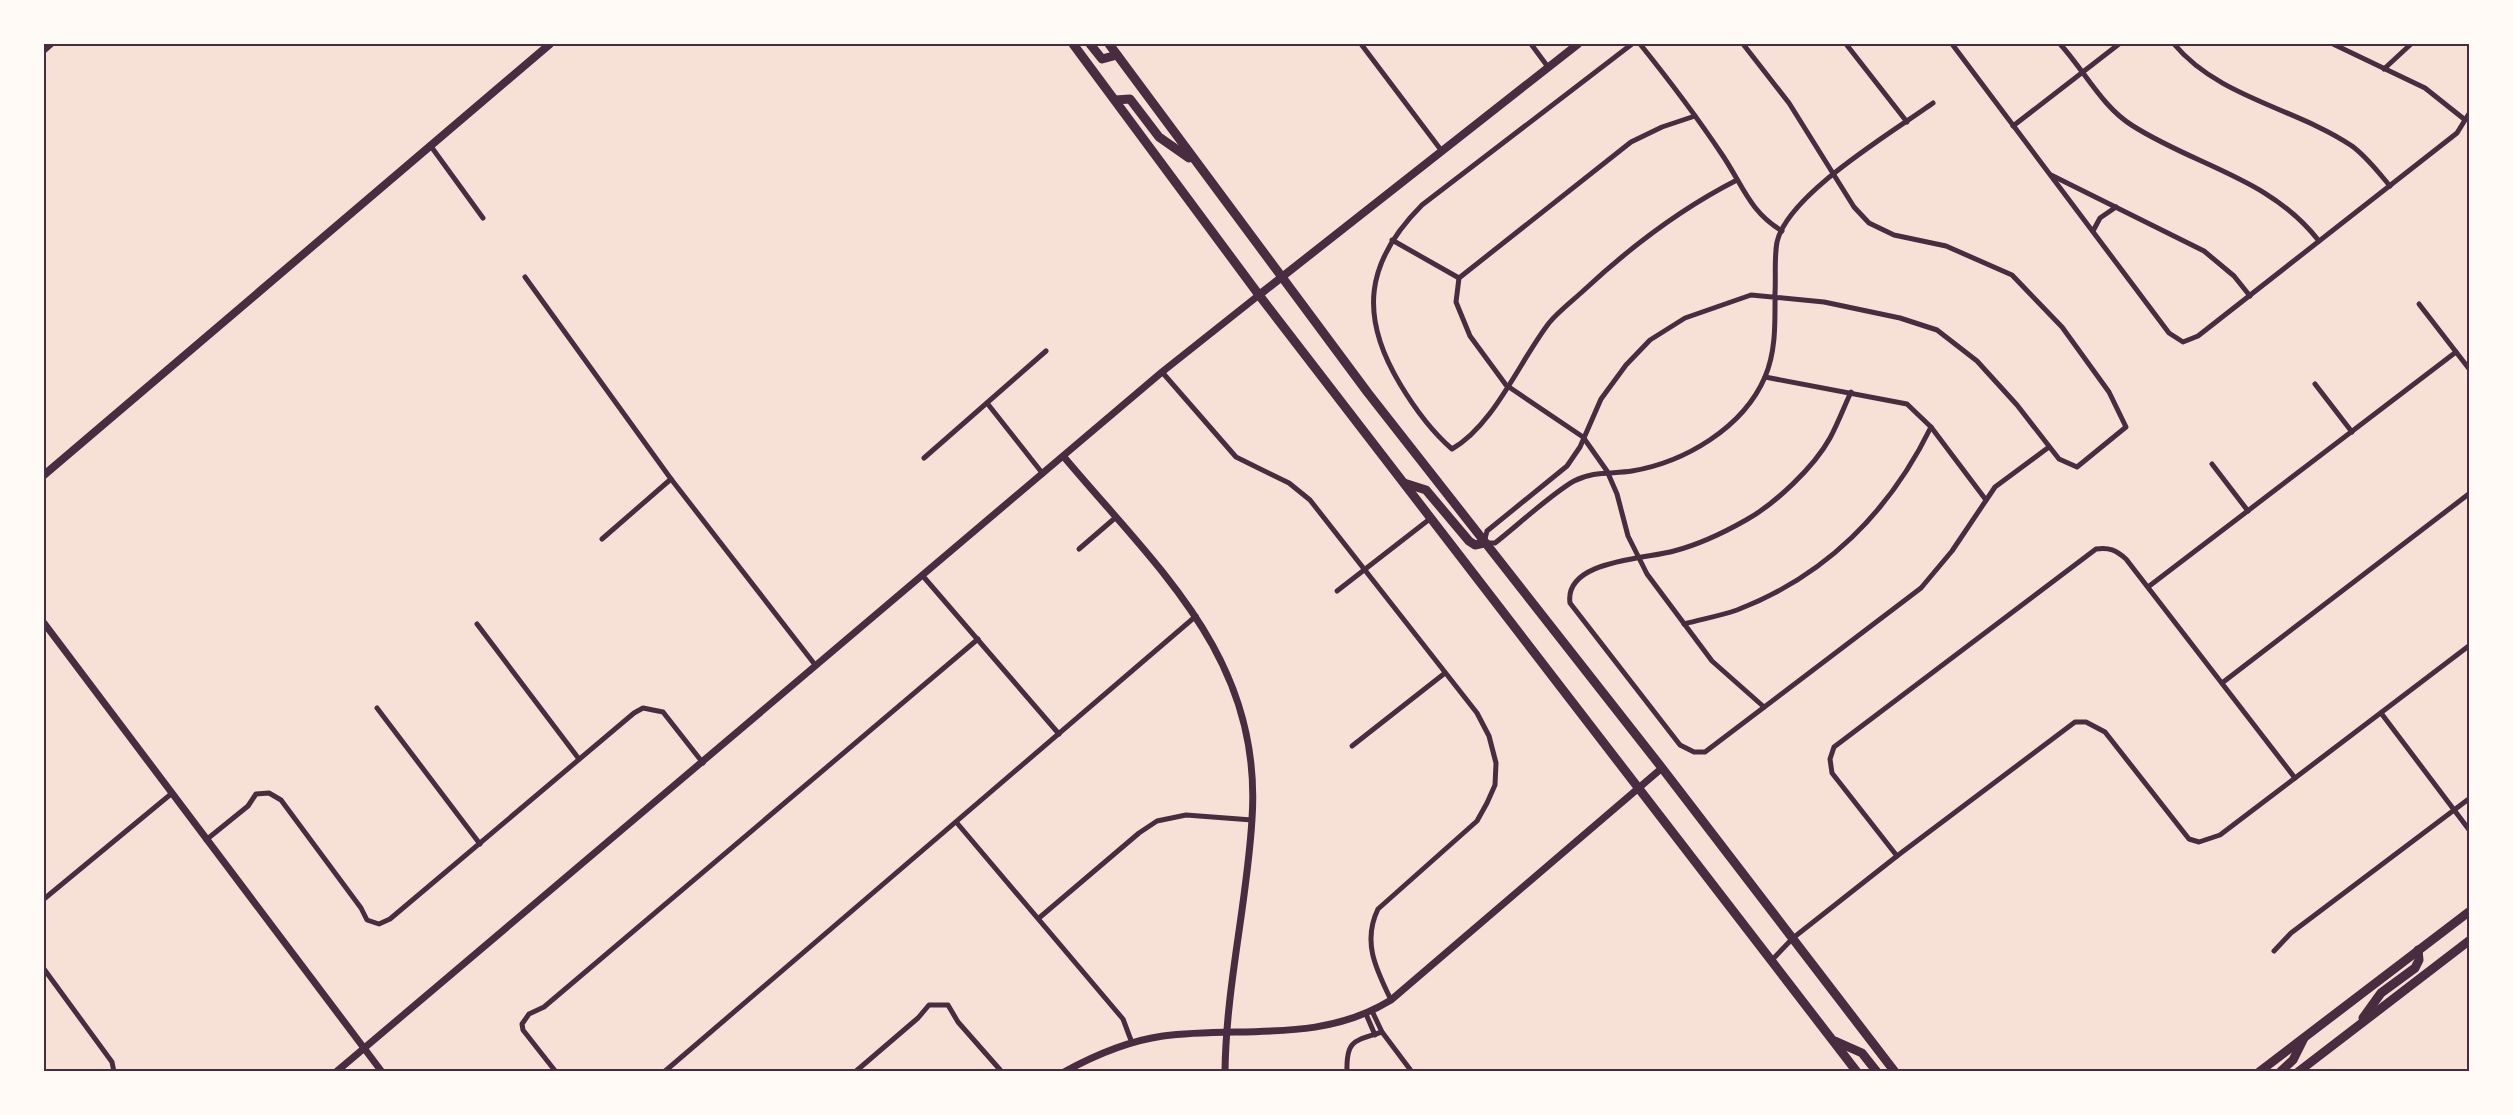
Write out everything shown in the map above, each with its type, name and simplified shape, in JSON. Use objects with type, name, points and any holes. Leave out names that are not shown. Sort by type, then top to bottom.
[{"type":"main road","points":[[44,475],[550,44]]},
{"type":"main road","points":[[1073,44],[1259,295],[1857,1071]]},
{"type":"main road","points":[[1090,44],[1102,59],[1117,55]]},
{"type":"main road","points":[[1108,44],[1281,278],[1484,543],[1662,768],[1895,1071]]},
{"type":"main road","points":[[1259,295],[1578,44]]},
{"type":"main road","points":[[1115,100],[1130,99],[1159,137],[1196,163]]},
{"type":"main road","points":[[1404,483],[1426,490],[1468,541],[1474,544],[1484,543]]},
{"type":"main road","points":[[2259,1071],[2469,911]]},
{"type":"main road","points":[[2298,1071],[2469,940]]},
{"type":"main road","points":[[2356,1027],[2381,993],[2418,964],[2418,950]]},
{"type":"main road","points":[[2280,1071],[2294,1060],[2305,1036]]},
{"type":"main road","points":[[1833,1040],[1862,1053],[1877,1071]]},
{"type":"street","points":[[44,51],[52,44]]},
{"type":"street","points":[[1361,44],[1442,150]]},
{"type":"street","points":[[1531,44],[1548,67]]},
{"type":"street","points":[[1632,44],[1422,205],[1392,240],[1377,276],[1373,314],[1376,336],[1383,357],[1430,430],[1452,449],[1468,440],[1484,422],[1506,385],[1550,322],[1638,242],[1692,205],[1737,180]]},
{"type":"street","points":[[1641,44],[1695,116],[1764,221],[1782,231]]},
{"type":"street","points":[[1743,44],[1789,104],[1832,176],[1854,207],[1869,223],[1894,235],[1946,246],[2012,276],[2062,327],[2109,392],[2126,427],[2077,467],[2059,459],[2017,405],[1977,361],[1937,330],[1900,318],[1824,302],[1775,296],[1751,295],[1685,318],[1650,340],[1626,365],[1601,399],[1580,447],[1567,466],[1487,531],[1484,543],[1495,543],[1574,481],[1606,471],[1632,471],[1680,456],[1717,436],[1746,404],[1765,377],[1775,337],[1775,296],[1777,242],[1792,213],[1832,176],[1933,103]]},
{"type":"street","points":[[1846,44],[1907,122]]},
{"type":"street","points":[[1952,44],[2178,341],[2191,341],[2390,186],[2457,133],[2469,112]]},
{"type":"street","points":[[2060,44],[2121,117],[2148,134],[2275,197],[2298,215],[2319,241]]},
{"type":"street","points":[[2013,126],[2120,44]]},
{"type":"street","points":[[2174,44],[2196,66],[2212,77],[2352,146],[2373,165],[2390,186]]},
{"type":"street","points":[[2333,44],[2425,88],[2464,119]]},
{"type":"street","points":[[2384,69],[2411,44]]},
{"type":"street","points":[[1695,116],[1662,127],[1631,142],[1459,278],[1456,302],[1470,336],[1506,385],[1582,438],[1606,471],[1617,494],[1628,536],[1647,574],[1712,661],[1764,707]]},
{"type":"street","points":[[430,145],[483,218]]},
{"type":"street","points":[[2050,174],[2204,251],[2234,276],[2250,296]]},
{"type":"street","points":[[2093,231],[2100,218],[2116,207]]},
{"type":"street","points":[[1392,240],[1459,278]]},
{"type":"street","points":[[525,277],[671,479],[816,666]]},
{"type":"street","points":[[336,1071],[703,763],[1162,372],[1259,295]]},
{"type":"street","points":[[2419,304],[2469,370]]},
{"type":"street","points":[[924,458],[1046,351]]},
{"type":"street","points":[[2148,587],[2456,352]]},
{"type":"street","points":[[1162,372],[1236,457],[1289,483],[1310,500],[1477,713],[1489,736],[1496,763],[1495,784],[1477,821],[1378,909],[1376,914],[1369,943],[1375,967],[1391,1000]]},
{"type":"street","points":[[1765,377],[1907,404],[1931,427],[1986,500]]},
{"type":"street","points":[[2316,384],[2352,432]]},
{"type":"street","points":[[1851,392],[1829,439],[1795,483],[1747,520],[1675,551],[1614,562],[1592,571],[1574,584],[1569,592],[1570,603],[1680,745],[1694,752],[1705,752],[1921,588],[1952,551],[1995,487],[2049,447]]},
{"type":"street","points":[[987,403],[1043,474]]},
{"type":"street","points":[[1684,624],[1736,610],[1773,593],[1812,570],[1852,540],[1881,509],[1916,457],[1931,427]]},
{"type":"street","points":[[1064,457],[1196,616],[1218,651],[1242,711],[1251,748],[1252,820],[1225,1033],[1225,1071]]},
{"type":"street","points":[[2212,464],[2248,511]]},
{"type":"street","points":[[602,539],[671,479]]},
{"type":"street","points":[[2222,683],[2469,493]]},
{"type":"street","points":[[1079,549],[1115,518]]},
{"type":"street","points":[[1337,591],[1431,518]]},
{"type":"street","points":[[1898,856],[1832,773],[1830,759],[1834,747],[2077,561],[2096,549],[2107,548],[2117,551],[2126,559],[2295,778]]},
{"type":"street","points":[[922,575],[1059,734]]},
{"type":"street","points":[[664,1071],[957,823],[1196,616]]},
{"type":"street","points":[[44,623],[382,1071]]},
{"type":"street","points":[[477,624],[579,759]]},
{"type":"street","points":[[556,1071],[526,1036],[522,1024],[529,1014],[544,1007],[978,639]]},
{"type":"street","points":[[1772,960],[1793,938],[2076,722],[2086,722],[2105,732],[2189,839],[2199,842],[2220,835],[2469,645]]},
{"type":"street","points":[[1352,746],[1445,673]]},
{"type":"street","points":[[377,708],[480,844]]},
{"type":"street","points":[[206,840],[248,806],[256,794],[269,793],[281,800],[361,908],[367,920],[379,924],[390,919],[634,713],[643,708],[653,708],[670,718],[703,763]]},
{"type":"street","points":[[2381,713],[2469,831]]},
{"type":"street","points":[[1064,1071],[1101,1052],[1162,1036],[1318,1027],[1349,1021],[1369,1012],[1391,1000],[1662,768]]},
{"type":"street","points":[[44,899],[171,794]]},
{"type":"street","points":[[2274,951],[2291,933],[2469,798]]},
{"type":"street","points":[[1039,918],[1138,833],[1158,821],[1186,815],[1252,820]]},
{"type":"street","points":[[957,823],[1123,1019],[1132,1043]]},
{"type":"street","points":[[44,969],[112,1062],[114,1071]]},
{"type":"street","points":[[44,982],[50,977]]},
{"type":"street","points":[[855,1071],[918,1018],[929,1005],[941,1003],[952,1009],[958,1022],[1002,1071]]},
{"type":"street","points":[[1369,1012],[1412,1071]]},
{"type":"street","points":[[1369,1012],[1375,1035]]},
{"type":"street","points":[[1347,1071],[1348,1049],[1351,1044],[1382,1032]]}]
